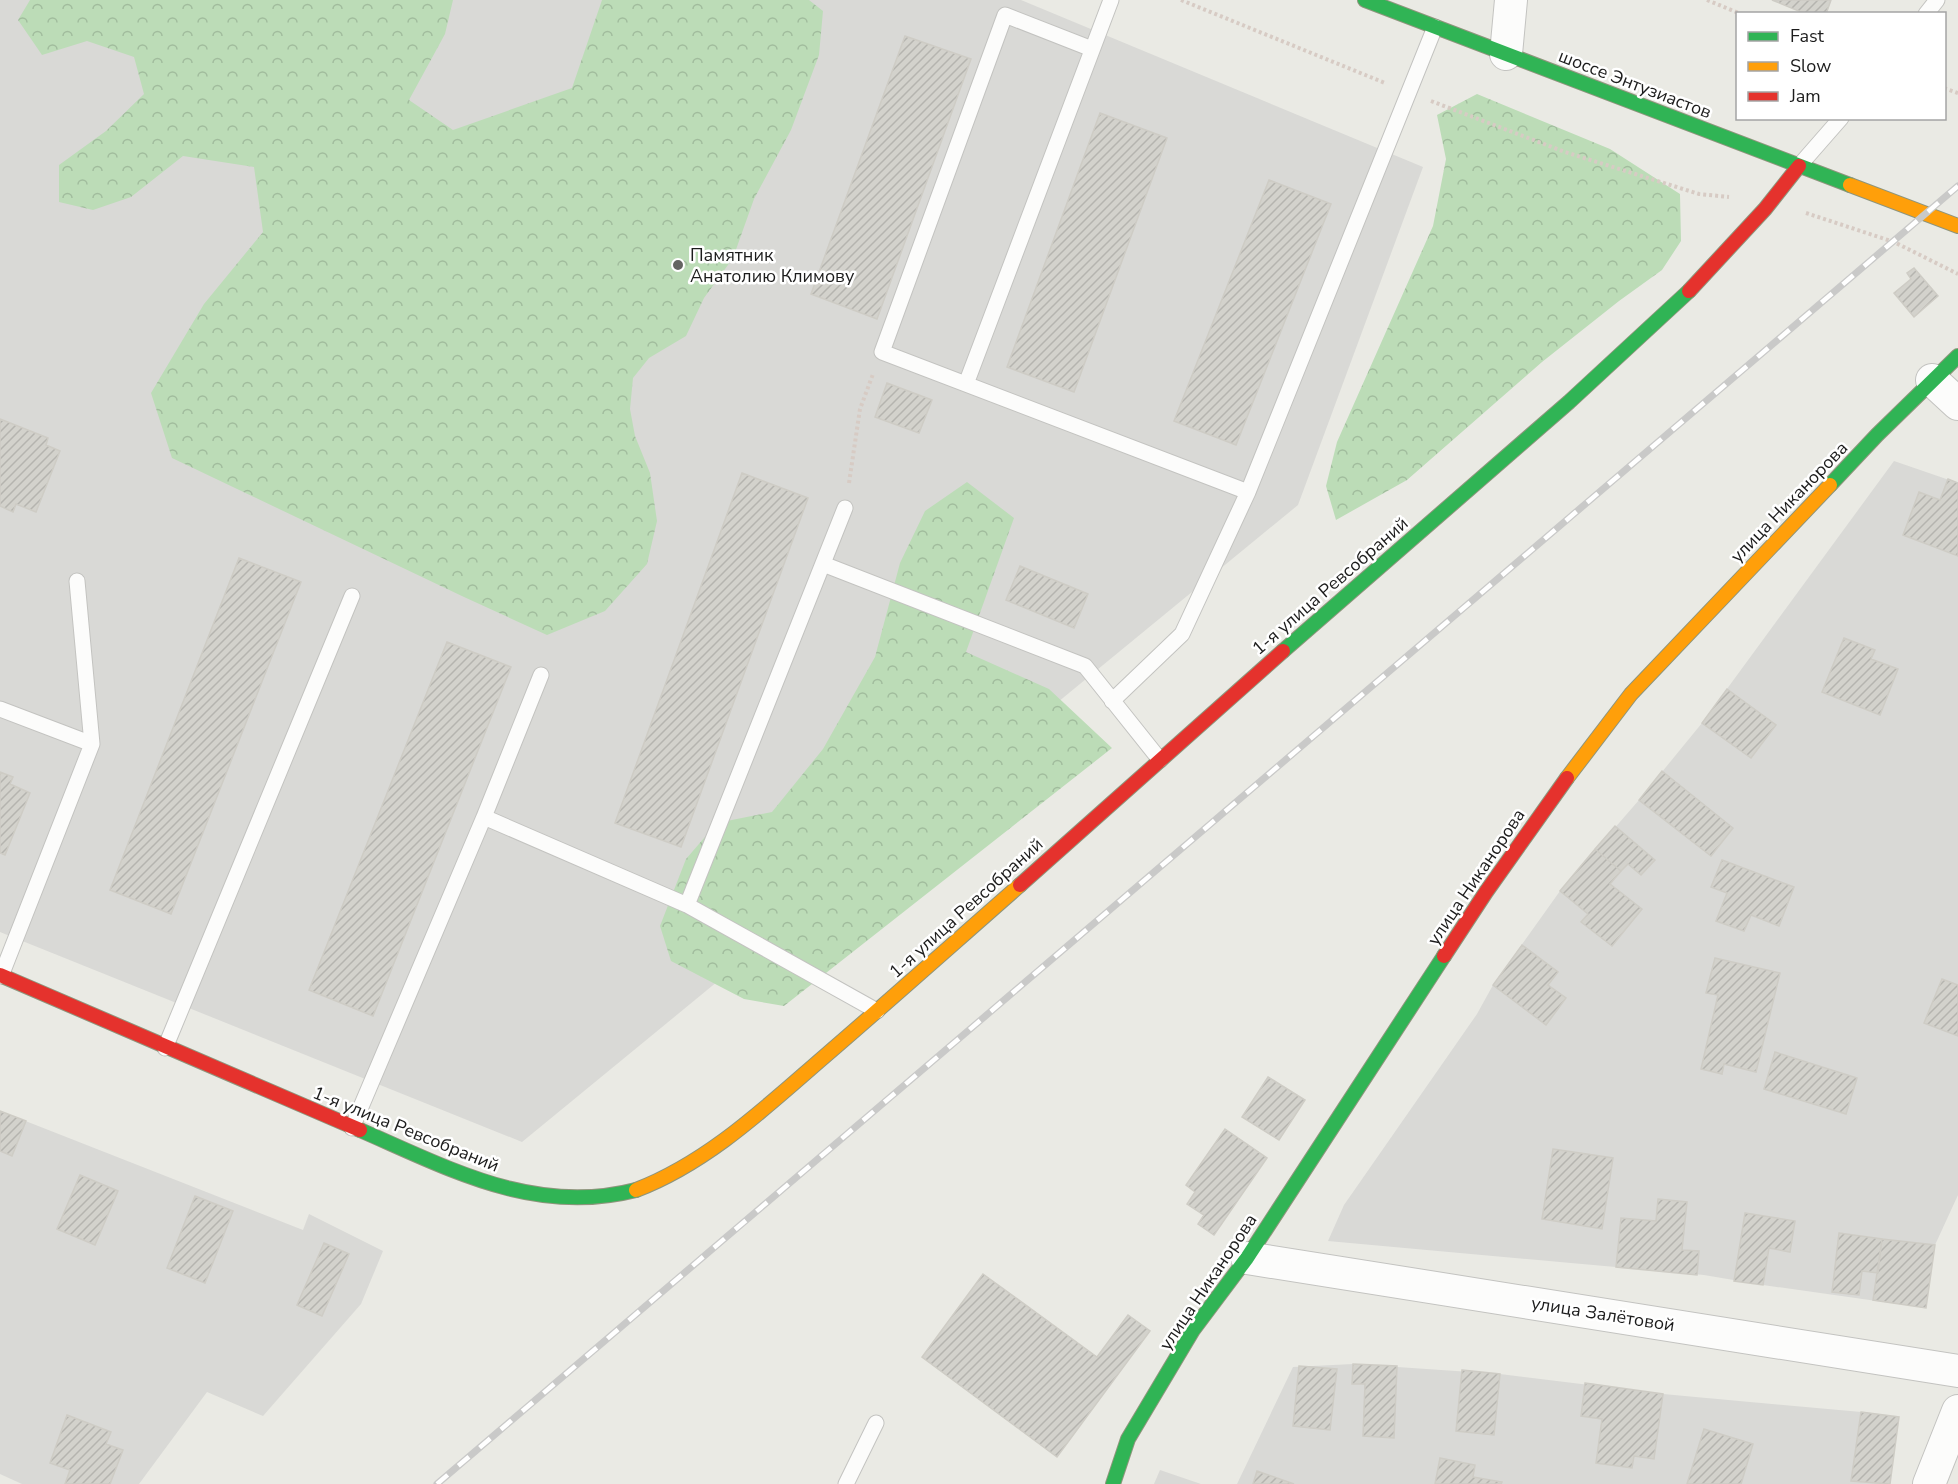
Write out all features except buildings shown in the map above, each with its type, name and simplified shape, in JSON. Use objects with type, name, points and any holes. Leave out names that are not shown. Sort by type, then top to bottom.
[{"type":"street","name":"шоссе Энтузиастов","points":[[1365,0],[1958,226]]},
{"type":"street","points":[[1506,54],[1511,0]]},
{"type":"street","name":"1-я улица Ревсобраний","points":[[1,976],[475,1180],[520,1193],[559,1199],[590,1199],[625,1192],[655,1182],[707,1153],[726,1139],[877,1011],[1617,360],[1724,256],[1772,202],[1799,166]]},
{"type":"street","name":"улица Никанорова","points":[[1113,1484],[1128,1440],[1193,1330],[1247,1258],[1486,892],[1562,784],[1631,694],[1932,380],[1958,356]]},
{"type":"street","points":[[1932,380],[1958,404]]},
{"type":"street","name":"улица Залётовой","points":[[1247,1258],[1958,1371]]},
{"type":"street","points":[[1929,1484],[1958,1411]]},
{"type":"lane","points":[[966,384],[1111,0]]},
{"type":"lane","points":[[1928,12],[1937,0]]},
{"type":"lane","points":[[1092,49],[1005,15],[882,352],[1248,492]]},
{"type":"lane","points":[[1112,701],[1182,634],[1248,492],[1435,27]]},
{"type":"lane","points":[[1799,166],[1839,120]]},
{"type":"lane","points":[[687,905],[845,507]]},
{"type":"lane","points":[[823,564],[1084,666],[1160,760]]},
{"type":"lane","points":[[1,976],[92,744],[77,581]]},
{"type":"lane","points":[[165,1048],[352,596]]},
{"type":"lane","points":[[352,1128],[484,817],[541,675]]},
{"type":"lane","points":[[0,709],[92,744]]},
{"type":"lane","points":[[484,817],[687,905],[877,1011]]},
{"type":"lane","points":[[846,1484],[876,1423]]},
{"type":"path","points":[[1181,0],[1408,92],[1565,152],[1698,194],[1772,202],[1894,242],[1958,274]]},
{"type":"path","points":[[1707,0],[1736,12]]},
{"type":"path","points":[[845,507],[860,409],[882,352]]},
{"type":"shaded area","points":[[0,0],[1021,0],[1423,167],[1298,505],[522,1142],[0,932]]},
{"type":"shaded area","points":[[1894,461],[1958,483],[1958,1195],[1935,1245],[1926,1308],[1704,1275],[1328,1241],[1344,1205],[1477,1014],[1493,985],[1560,891],[1702,723]]},
{"type":"shaded area","points":[[0,1111],[303,1230],[309,1214],[383,1251],[361,1304],[263,1416],[207,1392],[139,1484],[22,1484],[0,1474]]},
{"type":"shaded area","points":[[1353,1364],[1500,1374],[1663,1394],[1899,1417],[1890,1484],[1237,1484],[1293,1367]]},
{"type":"shaded area","points":[[1160,1470],[1201,1484],[1154,1484]]},
{"type":"green space","points":[[30,0],[453,0],[445,34],[409,100],[453,130],[572,88],[602,0],[809,0],[823,11],[819,55],[791,130],[754,199],[733,258],[704,298],[686,336],[649,358],[633,378],[630,409],[635,436],[650,473],[657,521],[647,564],[605,611],[547,635],[172,458],[151,393],[204,304],[263,232],[254,167],[183,156],[131,197],[93,210],[59,202],[59,165],[106,131],[144,94],[134,57],[87,41],[42,55],[18,20]]},
{"type":"green space","points":[[1477,94],[1610,149],[1680,194],[1681,241],[1662,270],[1542,362],[1407,480],[1336,520],[1326,486],[1337,442],[1433,226],[1446,159],[1437,115]]},
{"type":"green space","points":[[967,482],[1014,518],[966,652],[1049,689],[1112,748],[784,1006],[744,999],[671,961],[660,926],[686,859],[717,823],[772,812],[823,749],[875,657],[900,563],[925,511]]},
{"type":"railway","points":[[437,1484],[1958,186]]},
{"type":"traffic: fast","points":[[1365,0],[1850,185]]},
{"type":"traffic: fast","points":[[1283,651],[1569,402],[1689,291]]},
{"type":"traffic: fast","points":[[1830,485],[1877,435],[1958,356]]},
{"type":"traffic: fast","points":[[1113,1484],[1128,1439],[1193,1330],[1247,1258],[1444,956]]},
{"type":"traffic: fast","points":[[360,1130],[460,1173],[528,1193],[563,1197],[599,1196],[636,1190]]},
{"type":"traffic: slow","points":[[1850,185],[1958,226]]},
{"type":"traffic: slow","points":[[1567,778],[1631,694],[1830,485]]},
{"type":"traffic: slow","points":[[636,1190],[688,1164],[736,1131],[1020,885]]},
{"type":"traffic: jam","points":[[1689,291],[1765,209],[1799,166]]},
{"type":"traffic: jam","points":[[1020,885],[1283,651]]},
{"type":"traffic: jam","points":[[1444,956],[1486,892],[1567,778]]},
{"type":"traffic: jam","points":[[0,975],[360,1130]]},
{"type":"place","name":"Памятник Анатолию Климову","points":[[678,265]]}]
